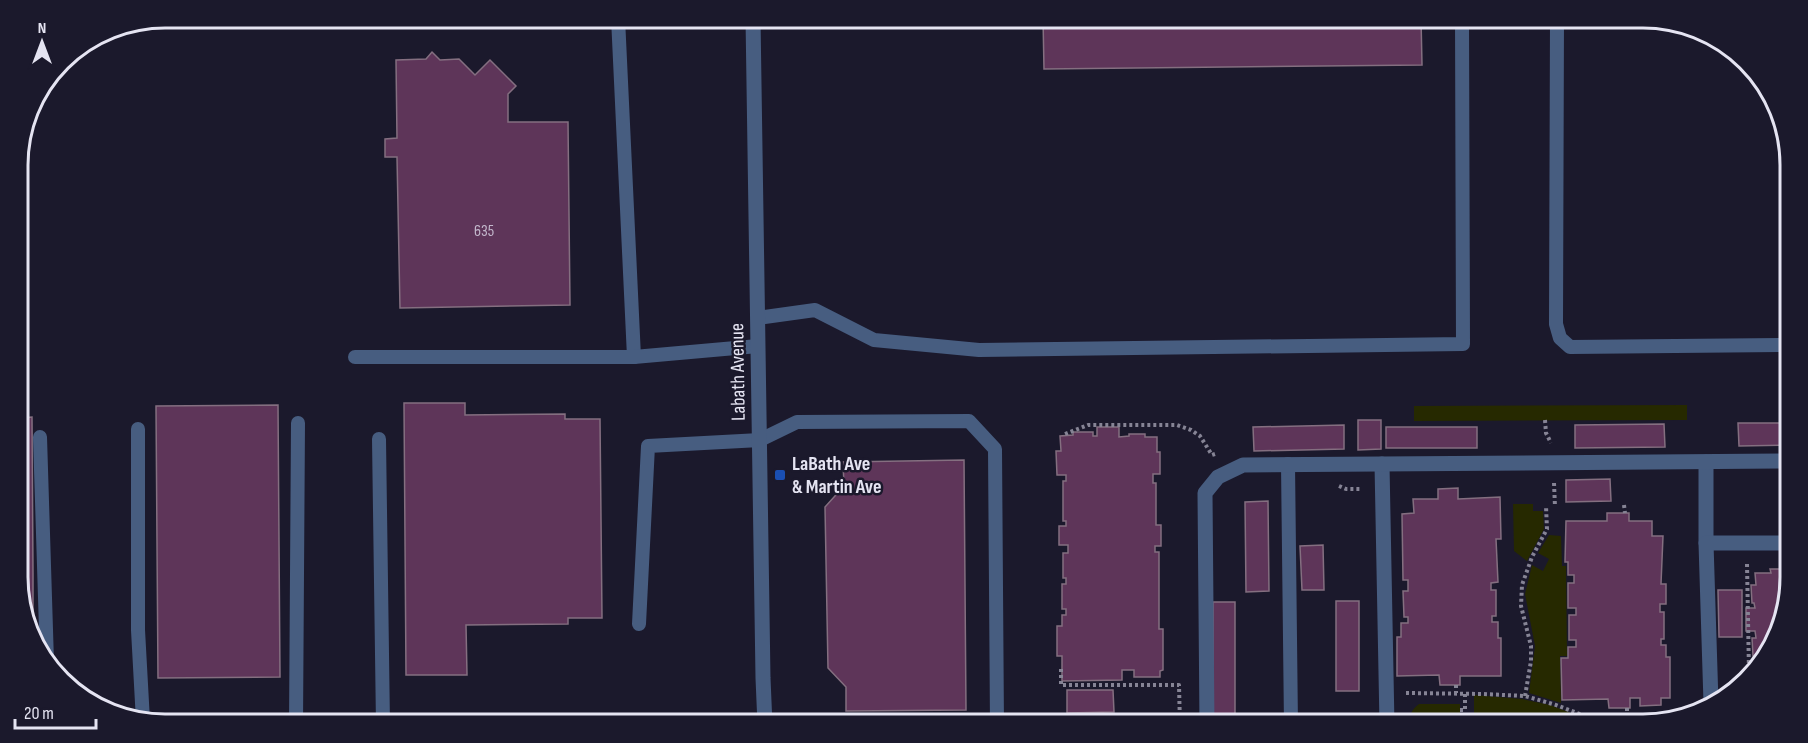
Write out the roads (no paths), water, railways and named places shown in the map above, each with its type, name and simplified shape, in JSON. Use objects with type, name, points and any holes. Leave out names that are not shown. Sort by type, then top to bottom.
[{"type":"street","name":"Labath Avenue","points":[[753,29],[765,714]]},
{"type":"street","points":[[1207,714],[1205,493],[1218,477],[1243,465],[1780,461]]},
{"type":"street","points":[[1706,462],[1711,696]]},
{"type":"street","points":[[1382,464],[1387,714]]},
{"type":"street","points":[[1706,543],[1780,543]]},
{"type":"lane","points":[[758,318],[815,310],[874,340],[979,350],[1463,344],[1462,28]]},
{"type":"lane","points":[[1557,28],[1556,324],[1560,338],[1570,347],[1780,345]]},
{"type":"lane","points":[[619,29],[634,357]]},
{"type":"lane","points":[[356,357],[634,357],[759,346]]},
{"type":"lane","points":[[639,624],[648,446],[760,440],[797,422],[969,421],[995,449],[997,714]]},
{"type":"lane","points":[[296,714],[298,423]]},
{"type":"lane","points":[[138,429],[138,630],[143,712]]},
{"type":"lane","points":[[40,437],[46,644]]},
{"type":"lane","points":[[379,439],[383,714]]},
{"type":"lane","points":[[1288,464],[1291,714]]},
{"type":"place","name":"LaBath Ave & Martin Ave","points":[[780,475]]}]
